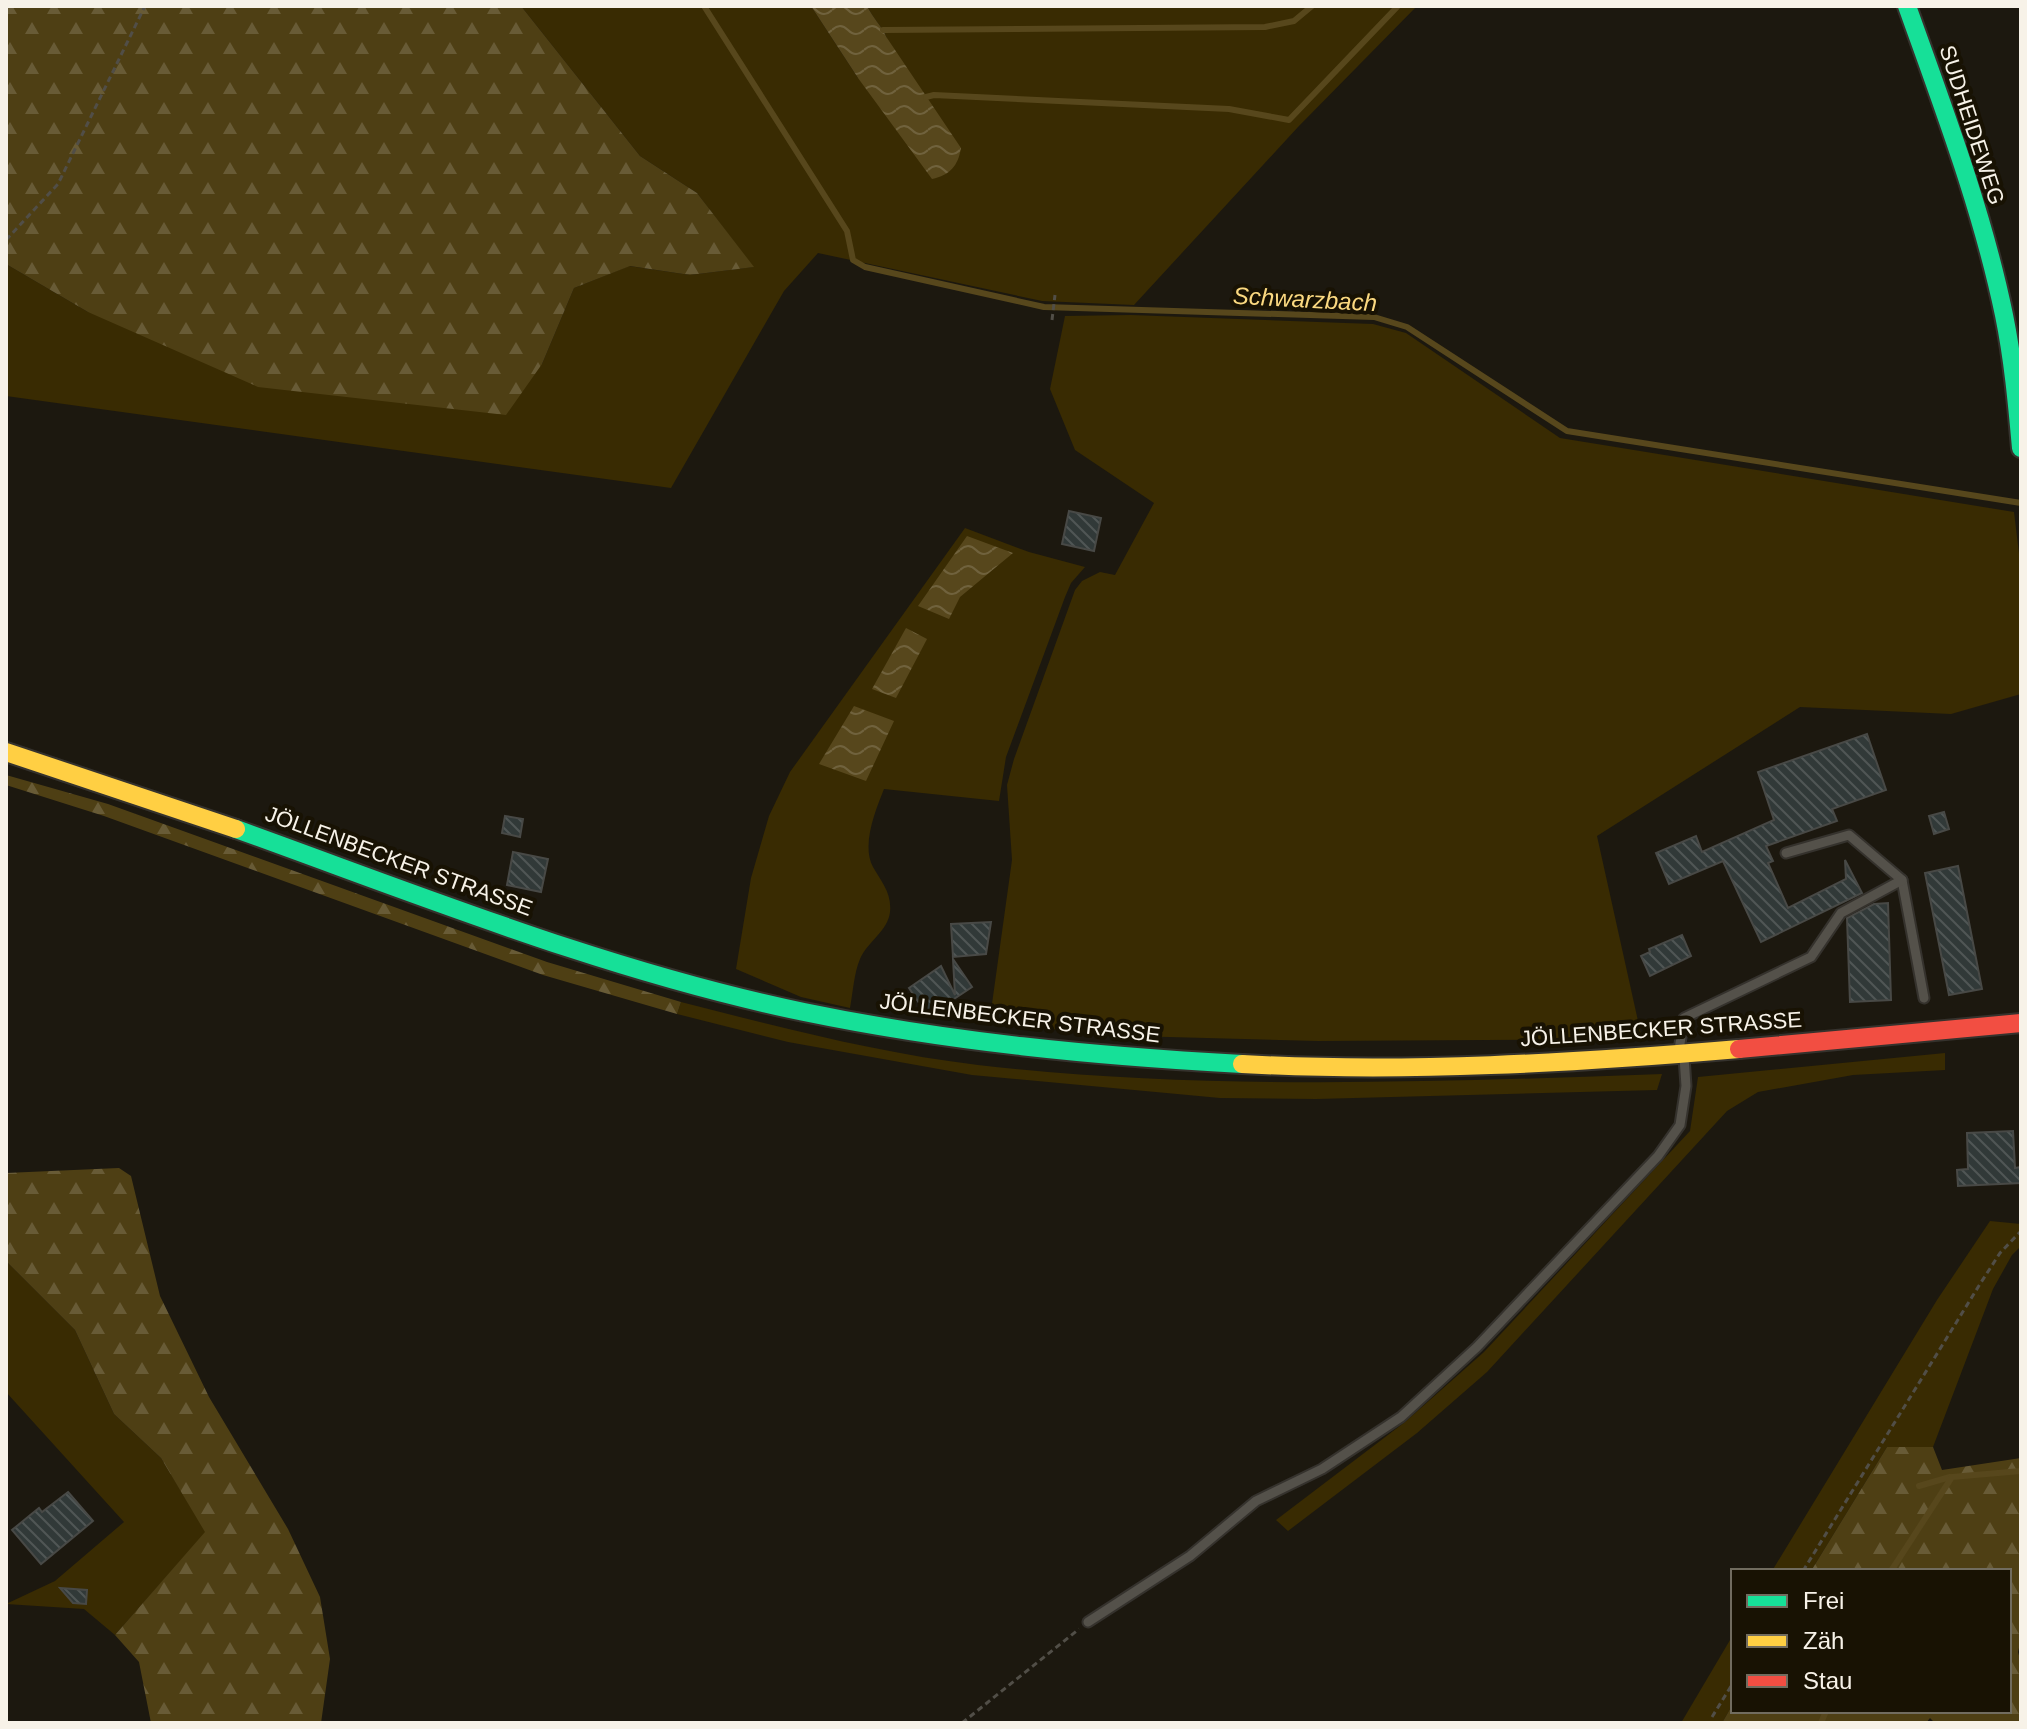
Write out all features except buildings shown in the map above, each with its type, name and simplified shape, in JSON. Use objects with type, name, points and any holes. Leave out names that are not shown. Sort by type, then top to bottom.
[{"type":"street","name":"SUDHEIDEWEG","points":[[1907,6],[2001,299],[2021,448]]},
{"type":"street","name":"JÖLLENBECKER STRASSE","points":[[6,752],[189,811],[554,943],[681,982],[854,1023],[1053,1051],[1218,1062],[1506,1064],[1682,1053],[2021,1023]]},
{"type":"lane","points":[[1786,853],[1849,835],[1902,880],[1924,998]]},
{"type":"lane","points":[[1088,1622],[1190,1556],[1256,1501],[1322,1469],[1401,1417],[1477,1347],[1658,1156],[1680,1125],[1686,1086],[1682,1053],[1684,1018],[1811,957],[1841,913],[1902,880]]},
{"type":"path","points":[[6,240],[58,184],[145,6]]},
{"type":"path","points":[[1052,320],[1055,295]]},
{"type":"path","points":[[1804,1569],[1980,1284],[2000,1253],[2021,1231]]},
{"type":"path","points":[[962,1723],[1088,1622]]},
{"type":"path","points":[[1712,1717],[1731,1686]]},
{"type":"shaded area","points":[[521,6],[811,6],[858,78],[887,38],[867,6],[1417,6],[1298,127],[1134,305],[1042,301],[818,253],[784,291],[671,488],[6,396],[6,264],[88,312],[542,364],[574,288],[629,266],[690,275],[753,267],[697,193],[640,156]]},
{"type":"shaded area","points":[[1131,315],[1373,324],[1406,333],[1560,438],[2014,512],[2021,570],[2021,694],[1951,714],[1800,707],[1597,836],[1642,1039],[1318,1041],[1131,1036],[1015,1026],[1008,1015],[991,1011],[1012,860],[1007,785],[1075,590],[1082,581],[1100,572],[1115,575],[1154,503],[1075,450],[1050,389],[1065,316]]},
{"type":"shaded area","points":[[965,528],[1029,552],[1085,567],[1071,583],[1065,597],[1006,757],[999,801],[884,789],[871,827],[869,848],[873,867],[888,893],[890,912],[885,925],[860,959],[850,1008],[801,997],[736,969],[751,878],[769,816],[790,772]]},
{"type":"shaded area","points":[[681,1002],[903,1054],[1063,1073],[1320,1082],[1662,1074],[1657,1090],[1316,1099],[1220,1098],[972,1075],[788,1042],[677,1014]]},
{"type":"shaded area","points":[[1945,1053],[1945,1070],[1853,1075],[1758,1092],[1727,1111],[1487,1372],[1417,1433],[1288,1531],[1276,1520],[1405,1422],[1484,1352],[1690,1131],[1698,1077]]},
{"type":"shaded area","points":[[1990,1221],[2021,1224],[2021,1246],[2012,1255],[1993,1289],[1933,1447],[1887,1447],[1812,1569],[1773,1569],[1937,1300]]},
{"type":"shaded area","points":[[6,1261],[75,1330],[114,1414],[161,1458],[206,1532],[115,1635],[84,1609],[6,1604],[55,1581],[124,1522],[6,1392]]},
{"type":"shaded area","points":[[1731,1638],[1731,1707],[1722,1723],[1681,1723]]},
{"type":"green space","points":[[6,6],[521,6],[640,156],[697,193],[754,267],[690,275],[630,266],[574,288],[542,364],[506,415],[258,387],[88,312],[6,264]]},
{"type":"green space","points":[[6,775],[108,804],[547,962],[681,1002],[677,1014],[543,975],[104,816],[6,785]]},
{"type":"green space","points":[[119,1168],[131,1176],[160,1296],[209,1397],[288,1529],[320,1597],[330,1659],[321,1723],[151,1723],[139,1662],[115,1635],[205,1532],[161,1458],[114,1414],[75,1330],[6,1261],[6,1173]]},
{"type":"green space","points":[[1887,1447],[1933,1447],[1942,1470],[2021,1458],[2021,1639],[2018,1652],[2021,1663],[2021,1723],[1935,1723],[1930,1718],[1926,1723],[1722,1723],[1731,1707],[1731,1713],[2011,1713],[2011,1569],[1812,1569]]},
{"type":"water","points":[[811,6],[867,6],[961,148],[958,160],[948,172],[932,179],[858,78]]},
{"type":"water","points":[[967,536],[1013,553],[960,597],[949,619],[918,606]]},
{"type":"water","points":[[906,628],[927,639],[896,698],[872,689]]},
{"type":"water","points":[[854,706],[894,721],[866,781],[819,764]]},
{"type":"waterway","name":"Schwarzbach","points":[[704,6],[847,231],[853,260],[865,267],[1044,307],[1374,317],[1407,327],[1567,431],[2021,503]]},
{"type":"waterway","points":[[883,30],[1265,27],[1294,21],[1312,6]]},
{"type":"waterway","points":[[926,97],[1229,109],[1289,120],[1398,6]]},
{"type":"waterway","points":[[1892,1569],[1952,1477],[2021,1471]]},
{"type":"waterway","points":[[1919,1486],[1950,1477]]},
{"type":"waterway","points":[[1821,1723],[1825,1713]]},
{"type":"traffic: fast","points":[[1907,6],[1985,236],[2010,348],[2021,448]]},
{"type":"traffic: fast","points":[[236,829],[588,954],[660,976],[804,1012],[968,1040],[1132,1057],[1242,1064]]},
{"type":"traffic: slow","points":[[6,752],[236,829]]},
{"type":"traffic: slow","points":[[1242,1064],[1428,1067],[1616,1059],[1739,1049]]},
{"type":"traffic: jam","points":[[1739,1049],[2021,1023]]}]
